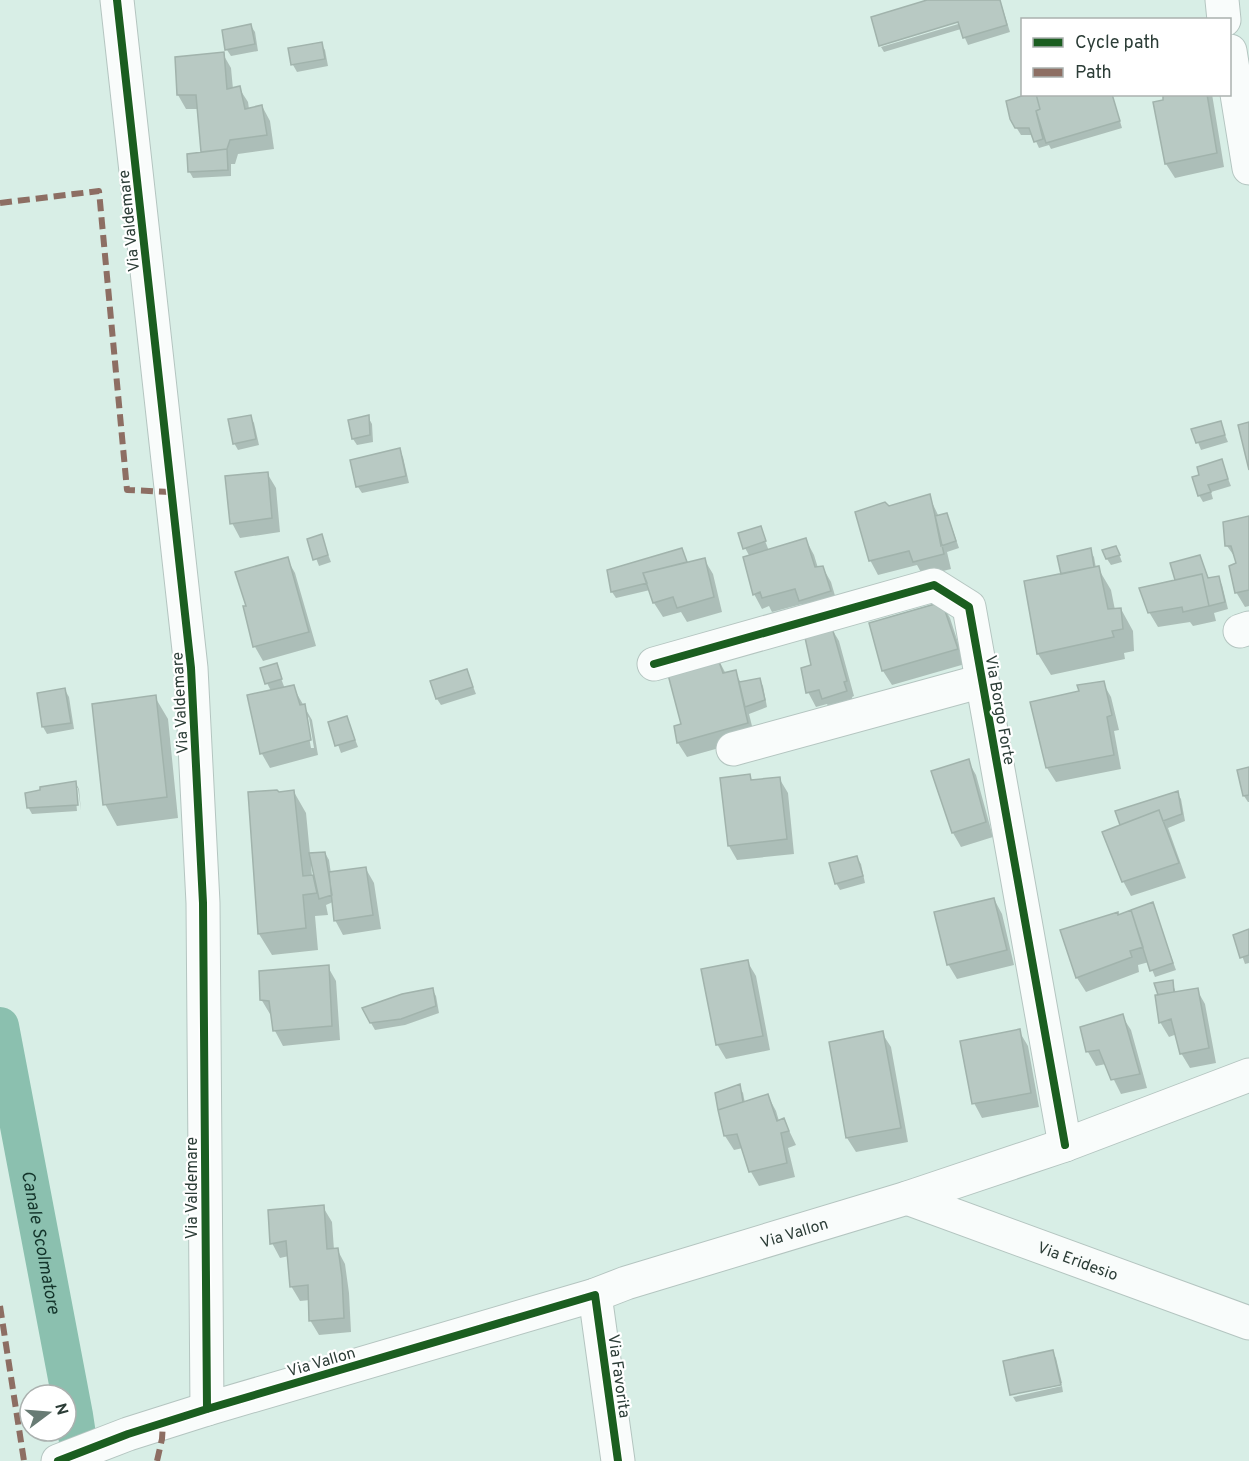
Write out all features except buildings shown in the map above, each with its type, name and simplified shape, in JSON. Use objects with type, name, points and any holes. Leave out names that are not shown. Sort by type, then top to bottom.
[{"type":"street","name":"Via Valdemare","points":[[117,0],[191,668],[203,903],[207,1409]]},
{"type":"street","points":[[1222,0],[1224,18]]},
{"type":"street","points":[[1231,57],[1249,168]]},
{"type":"street","name":"Via Borgo Forte","points":[[654,664],[934,585],[969,607],[1065,1145]]},
{"type":"street","points":[[733,749],[982,681]]},
{"type":"street","name":"Via Vallon","points":[[58,1461],[128,1434],[207,1409],[595,1295],[626,1283],[907,1198],[1065,1145],[1249,1075]]},
{"type":"street","name":"Via Eridesio","points":[[907,1198],[1249,1323]]},
{"type":"street","name":"Via Favorita","points":[[595,1295],[618,1461]]},
{"type":"waterway","name":"Canale Scolmatore","points":[[0,1026],[81,1461]]},
{"type":"marked path","points":[[0,203],[99,191],[127,490],[173,492]]},
{"type":"marked path","points":[[0,1306],[24,1461]]},
{"type":"marked path","points":[[157,1461],[163,1423]]},
{"type":"cycle path","points":[[117,0],[191,668],[203,903],[207,1409]]},
{"type":"cycle path","points":[[654,664],[934,585],[969,607],[1065,1145]]},
{"type":"cycle path","points":[[58,1461],[128,1434],[207,1409],[595,1295],[618,1461]]}]
